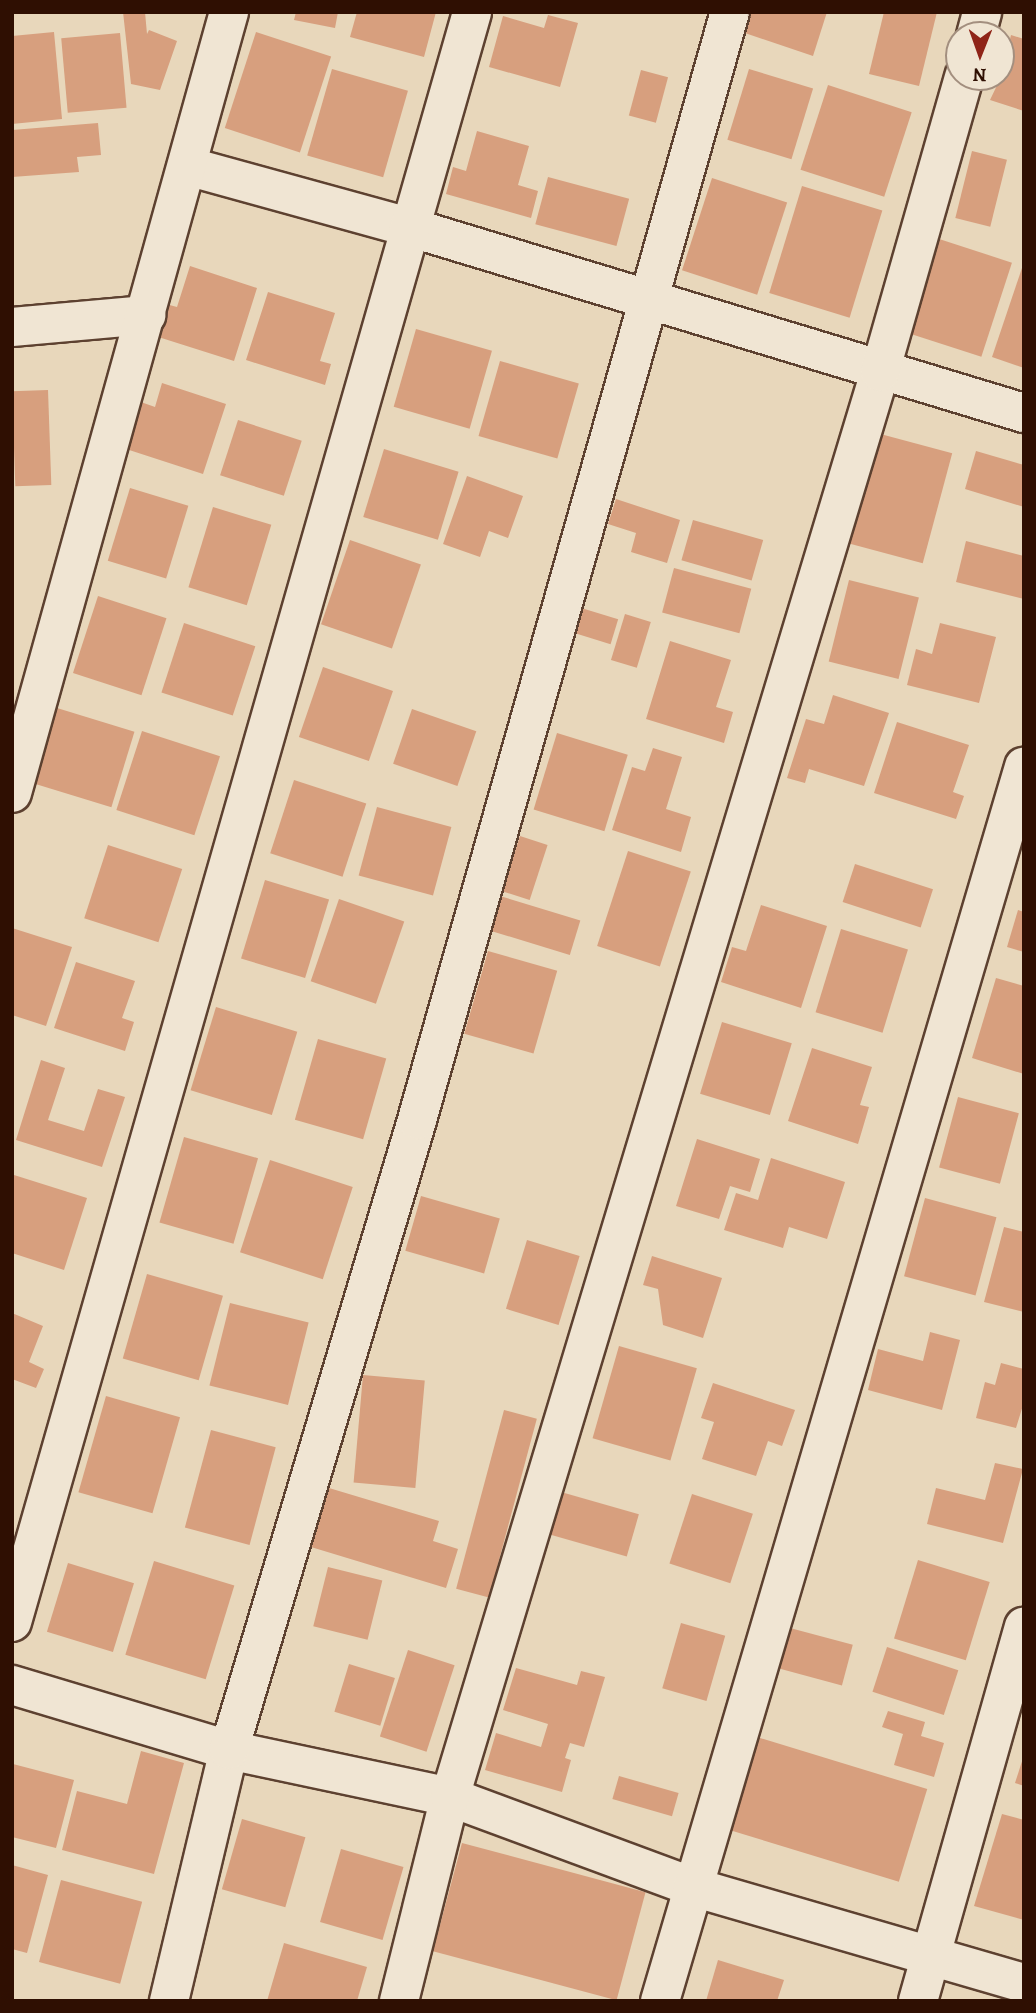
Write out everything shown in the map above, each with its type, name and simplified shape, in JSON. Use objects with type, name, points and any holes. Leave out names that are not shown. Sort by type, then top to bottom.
[{"type":"street","points":[[12,793],[28,678],[146,315],[229,12]]},
{"type":"street","points":[[12,1622],[472,12]]},
{"type":"street","points":[[169,2001],[229,1750],[417,1120],[652,301],[730,12]]},
{"type":"street","points":[[399,2001],[450,1797],[880,372],[960,91]]},
{"type":"street","points":[[187,166],[410,227],[880,372],[1024,413]]},
{"type":"street","points":[[12,327],[146,315]]},
{"type":"street","points":[[660,2001],[1024,767]]},
{"type":"street","points":[[918,2001],[928,1954],[1024,1627]]},
{"type":"street","points":[[12,1685],[229,1750],[450,1797],[693,1887],[1024,1983]]},
{"type":"building","points":[[123,12],[145,12],[147,34],[149,30],[177,41],[160,90],[131,84]]},
{"type":"building","points":[[296,12],[338,12],[335,28],[294,20]]},
{"type":"building","points":[[357,12],[436,12],[424,57],[350,37]]},
{"type":"building","points":[[746,12],[827,12],[813,56],[739,31]]},
{"type":"building","points":[[884,12],[937,12],[919,86],[869,74]]},
{"type":"building","points":[[548,15],[578,23],[560,87],[489,67],[503,16],[544,28]]},
{"type":"building","points":[[54,32],[62,119],[12,124],[12,36]]},
{"type":"building","points":[[256,32],[331,56],[300,152],[225,128]]},
{"type":"building","points":[[120,33],[127,108],[68,113],[61,38]]},
{"type":"building","points":[[1015,36],[1024,39],[1024,111],[990,100],[994,91],[1015,91]]},
{"type":"building","points":[[332,69],[408,91],[383,177],[307,156]]},
{"type":"building","points":[[749,69],[813,89],[791,159],[727,140]]},
{"type":"building","points":[[641,70],[668,77],[656,123],[629,115]]},
{"type":"building","points":[[828,85],[912,112],[884,197],[800,170]]},
{"type":"building","points":[[98,123],[101,155],[77,157],[79,172],[12,177],[12,130]]},
{"type":"building","points":[[477,131],[529,146],[518,185],[538,191],[531,218],[446,194],[453,167],[466,171]]},
{"type":"building","points":[[972,151],[1007,160],[990,227],[955,218]]},
{"type":"building","points":[[548,177],[629,199],[616,246],[535,224]]},
{"type":"building","points":[[712,178],[787,202],[757,295],[682,270]]},
{"type":"building","points":[[802,186],[882,211],[850,318],[769,293]]},
{"type":"building","points":[[933,237],[1012,263],[981,357],[902,331]]},
{"type":"building","points":[[1024,262],[1024,368],[992,357]]},
{"type":"building","points":[[190,266],[257,288],[234,361],[152,335],[162,303],[177,307]]},
{"type":"building","points":[[268,292],[335,313],[320,361],[331,364],[325,385],[246,360]]},
{"type":"building","points":[[416,329],[492,351],[470,429],[394,407]]},
{"type":"building","points":[[500,361],[579,384],[557,459],[479,436]]},
{"type":"building","points":[[162,383],[226,404],[203,474],[123,448],[138,401],[155,407]]},
{"type":"building","points":[[48,390],[51,485],[15,486],[12,391]]},
{"type":"building","points":[[238,420],[302,441],[284,496],[220,475]]},
{"type":"building","points":[[873,432],[952,453],[923,563],[843,542]]},
{"type":"building","points":[[384,449],[459,472],[438,540],[363,517]]},
{"type":"building","points":[[976,451],[1024,465],[1024,507],[965,489]]},
{"type":"building","points":[[467,476],[523,496],[508,538],[489,531],[480,557],[443,544]]},
{"type":"building","points":[[130,488],[188,506],[166,579],[108,561]]},
{"type":"building","points":[[616,499],[680,520],[667,563],[631,552],[636,533],[608,524]]},
{"type":"building","points":[[213,507],[271,525],[247,605],[188,587]]},
{"type":"building","points":[[693,520],[763,540],[752,580],[681,560]]},
{"type":"building","points":[[350,540],[421,564],[392,649],[321,624]]},
{"type":"building","points":[[966,541],[1024,556],[1024,599],[956,582]]},
{"type":"building","points":[[674,568],[751,589],[739,633],[662,612]]},
{"type":"building","points":[[849,580],[919,597],[899,679],[829,662]]},
{"type":"building","points":[[98,596],[166,618],[141,695],[73,673]]},
{"type":"building","points":[[578,607],[618,619],[611,644],[570,632]]},
{"type":"building","points":[[625,614],[651,622],[637,668],[611,660]]},
{"type":"building","points":[[184,623],[255,646],[233,716],[161,692]]},
{"type":"building","points":[[940,623],[996,637],[979,703],[907,685],[916,649],[932,654]]},
{"type":"building","points":[[670,641],[731,660],[716,707],[733,712],[724,743],[646,719]]},
{"type":"building","points":[[323,667],[393,691],[369,761],[299,737]]},
{"type":"building","points":[[833,695],[889,713],[864,786],[809,769],[805,783],[787,778],[806,719],[824,724]]},
{"type":"building","points":[[57,708],[134,732],[111,807],[34,784]]},
{"type":"building","points":[[412,709],[476,731],[457,786],[393,764]]},
{"type":"building","points":[[897,722],[969,745],[953,792],[964,796],[956,819],[874,793]]},
{"type":"building","points":[[142,731],[220,756],[194,835],[116,810]]},
{"type":"building","points":[[557,733],[628,755],[604,831],[534,810]]},
{"type":"building","points":[[653,748],[682,757],[666,809],[691,817],[681,852],[612,830],[632,767],[645,771]]},
{"type":"building","points":[[294,780],[366,803],[342,877],[270,853]]},
{"type":"building","points":[[377,807],[451,827],[433,896],[359,876]]},
{"type":"building","points":[[520,836],[548,845],[530,900],[502,891]]},
{"type":"building","points":[[108,845],[182,869],[158,942],[84,918]]},
{"type":"building","points":[[628,851],[691,871],[660,967],[597,946]]},
{"type":"building","points":[[855,864],[933,889],[921,927],[843,902]]},
{"type":"building","points":[[265,880],[329,900],[305,978],[241,958]]},
{"type":"building","points":[[500,896],[580,921],[570,955],[489,930]]},
{"type":"building","points":[[339,899],[404,921],[376,1004],[311,981]]},
{"type":"building","points":[[761,905],[827,926],[801,1008],[721,982],[732,947],[746,951]]},
{"type":"building","points":[[1018,910],[1024,912],[1024,952],[1007,947]]},
{"type":"building","points":[[12,928],[72,947],[46,1026],[12,1015]]},
{"type":"building","points":[[841,929],[908,949],[883,1033],[816,1012]]},
{"type":"building","points":[[488,951],[557,971],[534,1054],[464,1034]]},
{"type":"building","points":[[76,962],[135,981],[122,1018],[134,1022],[125,1051],[54,1028]]},
{"type":"building","points":[[996,978],[1024,986],[1024,1074],[972,1058]]},
{"type":"building","points":[[216,1007],[297,1032],[272,1115],[191,1090]]},
{"type":"building","points":[[722,1022],[792,1043],[770,1115],[700,1094]]},
{"type":"building","points":[[318,1039],[386,1059],[363,1139],[295,1120]]},
{"type":"building","points":[[812,1048],[872,1067],[860,1105],[869,1107],[858,1144],[788,1121]]},
{"type":"building","points":[[41,1060],[65,1068],[48,1120],[84,1131],[98,1089],[125,1097],[102,1167],[16,1140]]},
{"type":"building","points":[[958,1097],[1019,1113],[1000,1184],[939,1168]]},
{"type":"building","points":[[184,1137],[258,1158],[233,1244],[159,1223]]},
{"type":"building","points":[[697,1139],[760,1159],[750,1192],[730,1186],[719,1219],[676,1206]]},
{"type":"building","points":[[771,1158],[845,1182],[827,1239],[789,1227],[783,1248],[724,1230],[736,1193],[758,1200]]},
{"type":"building","points":[[270,1160],[353,1187],[323,1279],[240,1252]]},
{"type":"building","points":[[14,1175],[87,1198],[64,1270],[12,1253]]},
{"type":"building","points":[[421,1196],[500,1219],[484,1273],[405,1251]]},
{"type":"building","points":[[925,1198],[996,1217],[976,1295],[904,1276]]},
{"type":"building","points":[[1004,1227],[1024,1232],[1024,1312],[984,1302]]},
{"type":"building","points":[[527,1240],[580,1256],[559,1325],[506,1309]]},
{"type":"building","points":[[652,1256],[722,1278],[703,1338],[663,1325],[658,1289],[643,1285]]},
{"type":"building","points":[[147,1274],[223,1296],[199,1380],[123,1359]]},
{"type":"building","points":[[230,1303],[309,1323],[288,1405],[209,1385]]},
{"type":"building","points":[[12,1313],[43,1326],[29,1362],[44,1369],[36,1388],[12,1379]]},
{"type":"building","points":[[930,1332],[960,1340],[942,1410],[868,1390],[878,1349],[923,1361]]},
{"type":"building","points":[[619,1346],[697,1368],[670,1461],[593,1438]]},
{"type":"building","points":[[1001,1363],[1024,1369],[1024,1402],[1016,1428],[976,1418],[985,1382],[995,1385]]},
{"type":"building","points":[[363,1375],[425,1380],[415,1488],[354,1483]]},
{"type":"building","points":[[713,1383],[795,1410],[782,1446],[768,1441],[756,1476],[702,1459],[714,1422],[701,1418]]},
{"type":"building","points":[[106,1396],[180,1417],[152,1513],[78,1492]]},
{"type":"building","points":[[504,1410],[537,1419],[489,1597],[456,1589]]},
{"type":"building","points":[[211,1430],[276,1447],[250,1545],[185,1528]]},
{"type":"building","points":[[995,1463],[1023,1469],[1003,1543],[927,1524],[936,1488],[985,1500]]},
{"type":"building","points":[[329,1488],[439,1521],[433,1541],[458,1549],[446,1588],[311,1547]]},
{"type":"building","points":[[561,1492],[639,1514],[627,1557],[549,1534]]},
{"type":"building","points":[[692,1494],[753,1514],[730,1583],[669,1563]]},
{"type":"building","points":[[918,1560],[990,1582],[966,1660],[894,1638]]},
{"type":"building","points":[[154,1561],[234,1586],[206,1679],[125,1655]]},
{"type":"building","points":[[68,1563],[134,1583],[113,1652],[47,1632]]},
{"type":"building","points":[[328,1567],[382,1581],[368,1640],[313,1626]]},
{"type":"building","points":[[681,1623],[725,1636],[706,1701],[662,1688]]},
{"type":"building","points":[[790,1628],[853,1645],[842,1685],[779,1669]]},
{"type":"building","points":[[887,1647],[958,1670],[944,1715],[872,1692]]},
{"type":"building","points":[[408,1650],[455,1665],[426,1752],[380,1737]]},
{"type":"building","points":[[349,1664],[395,1678],[380,1726],[334,1712]]},
{"type":"building","points":[[516,1668],[577,1685],[581,1671],[605,1677],[584,1747],[570,1743],[565,1758],[571,1760],[562,1792],[485,1770],[496,1733],[541,1747],[548,1724],[503,1710]]},
{"type":"building","points":[[888,1711],[925,1722],[921,1736],[944,1743],[934,1777],[894,1765],[903,1734],[882,1727]]},
{"type":"building","points":[[757,1737],[927,1789],[899,1882],[729,1830]]},
{"type":"building","points":[[141,1751],[184,1763],[154,1874],[62,1850],[77,1791],[127,1804]]},
{"type":"building","points":[[1024,1758],[1024,1786],[1015,1783]]},
{"type":"building","points":[[13,1764],[74,1780],[56,1848],[12,1837]]},
{"type":"building","points":[[619,1776],[679,1793],[672,1816],[612,1799]]},
{"type":"building","points":[[1002,1814],[1024,1820],[1024,1920],[974,1906]]},
{"type":"building","points":[[242,1819],[305,1837],[285,1907],[222,1889]]},
{"type":"building","points":[[462,1843],[646,1892],[617,2000],[433,1951]]},
{"type":"building","points":[[341,1849],[403,1867],[383,1940],[320,1922]]},
{"type":"building","points":[[12,1865],[48,1875],[27,1953],[12,1949]]},
{"type":"building","points":[[61,1880],[142,1902],[120,1984],[39,1962]]},
{"type":"building","points":[[284,1943],[367,1967],[357,2001],[267,2001]]},
{"type":"building","points":[[718,1960],[784,1980],[777,2001],[706,2001]]}]
